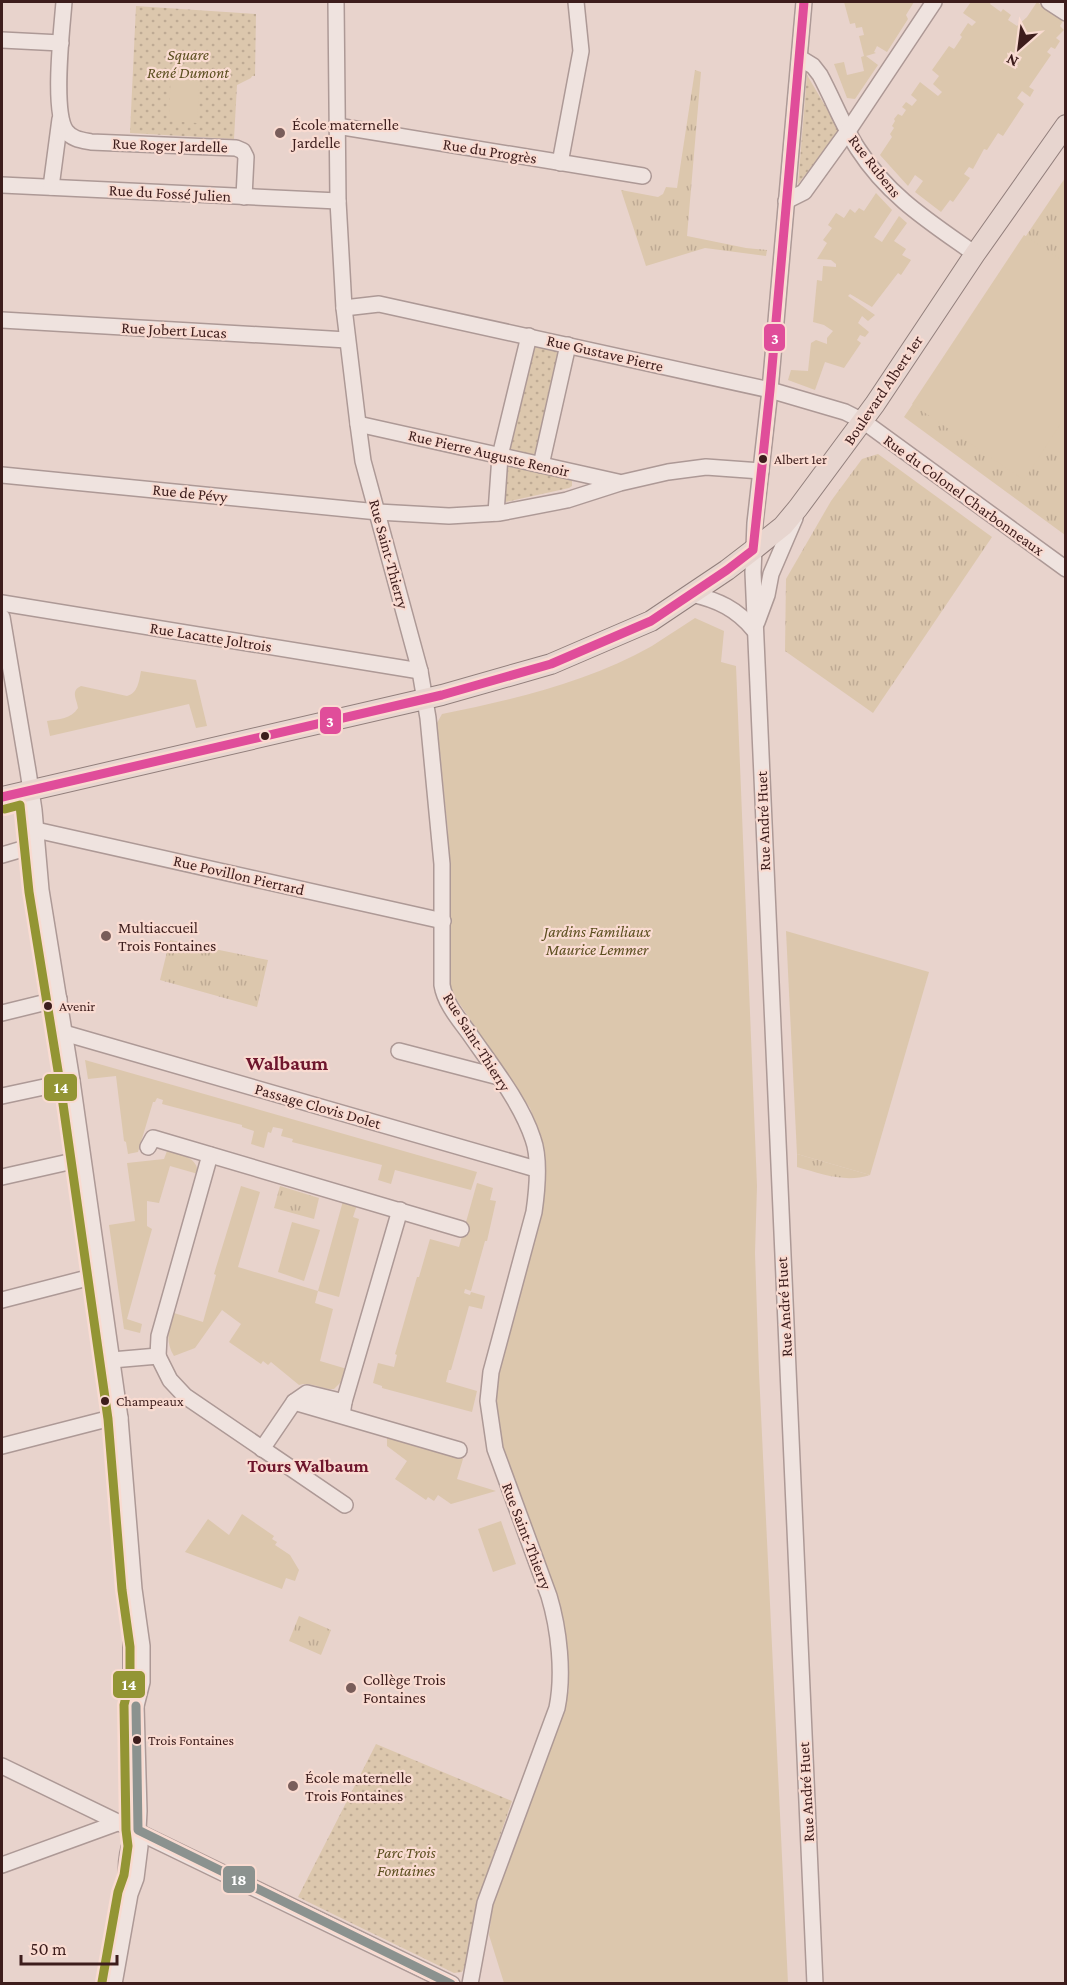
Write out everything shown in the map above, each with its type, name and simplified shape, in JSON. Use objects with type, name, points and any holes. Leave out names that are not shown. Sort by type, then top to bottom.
[{"type":"main road","name":"Boulevard Albert 1er","points":[[2,797],[427,709],[551,663],[651,621],[753,550],[783,526],[863,421],[1065,125]]},
{"type":"street","points":[[51,187],[60,119],[64,2]]},
{"type":"street","name":"Rue Saint-Thierry","points":[[336,2],[338,201],[347,340],[363,461],[420,671],[427,709],[442,864],[442,985],[444,995],[521,1113],[534,1141],[538,1188],[534,1212],[491,1372],[488,1401],[495,1449],[556,1618],[561,1690],[557,1708],[485,1903],[470,1983]]},
{"type":"street","points":[[560,162],[581,51],[576,2]]},
{"type":"street","name":"Rue André Huet","points":[[804,2],[770,390],[754,523],[753,550],[754,630],[815,1983]]},
{"type":"street","points":[[786,201],[804,192],[848,131],[934,2]]},
{"type":"street","points":[[1049,2],[1065,13]]},
{"type":"street","points":[[2,40],[61,43]]},
{"type":"street","name":"Rue Rubens","points":[[800,58],[813,66],[820,75],[858,150],[904,204],[975,254]]},
{"type":"street","name":"Rue Roger Jardelle","points":[[60,119],[65,130],[78,140],[236,148],[243,151],[246,158],[244,197]]},
{"type":"street","name":"Rue du Progrès","points":[[337,126],[643,176]]},
{"type":"street","name":"Rue du Fossé Julien","points":[[2,185],[338,201]]},
{"type":"street","name":"Rue Gustave Pierre","points":[[344,308],[379,304],[529,336],[770,390],[845,412],[863,421]]},
{"type":"street","name":"Rue Jobert Lucas","points":[[2,320],[347,340]]},
{"type":"street","points":[[496,513],[500,456],[529,336]]},
{"type":"street","points":[[541,465],[568,345]]},
{"type":"street","name":"Rue du Colonel Charbonneaux","points":[[863,421],[1065,568]]},
{"type":"street","name":"Rue Pierre Auguste Renoir","points":[[358,424],[620,483]]},
{"type":"street","name":"Rue de Pévy","points":[[2,475],[378,512],[448,516],[496,513],[567,500],[620,483],[668,472],[706,467],[762,471]]},
{"type":"street","points":[[691,594],[731,608],[754,630],[767,595],[771,574],[798,508]]},
{"type":"street","name":"Rue Lacatte Joltrois","points":[[2,603],[420,671]]},
{"type":"street","points":[[2,617],[31,790],[41,890],[72,1081],[112,1359],[120,1418],[134,1589],[142,1646],[142,1682],[136,1706],[138,1830],[130,1840],[126,1875],[130,1894],[114,1983]]},
{"type":"street","points":[[2,855],[36,837]]},
{"type":"street","name":"Rue Povillon Pierrard","points":[[36,837],[443,921]]},
{"type":"street","points":[[2,1013],[59,999]]},
{"type":"street","name":"Passage Clovis Dolet","points":[[64,1034],[536,1169]]},
{"type":"street","points":[[399,1051],[499,1077]]},
{"type":"street","points":[[2,1096],[72,1081]]},
{"type":"street","points":[[148,1147],[153,1138],[461,1229]]},
{"type":"street","points":[[210,1155],[159,1336],[158,1356],[170,1380],[184,1396],[345,1505]]},
{"type":"street","points":[[2,1177],[82,1159]]},
{"type":"street","points":[[343,1409],[400,1210]]},
{"type":"street","points":[[2,1300],[99,1275]]},
{"type":"street","points":[[112,1359],[158,1356]]},
{"type":"street","points":[[262,1449],[294,1402],[343,1409],[459,1450]]},
{"type":"street","points":[[2,1446],[107,1419],[120,1418]]},
{"type":"street","points":[[2,1766],[452,1983]]},
{"type":"street","points":[[2,1865],[120,1822]]},
{"type":"green space","points":[[844,2],[914,2],[906,15],[908,19],[887,52],[877,46],[874,52],[876,53],[866,56],[878,65],[855,99],[847,98],[834,64],[844,62],[847,75],[864,71],[861,57],[864,56],[859,36],[864,35],[862,27],[856,28],[855,23],[850,24]]},
{"type":"green space","points":[[971,2],[991,2],[990,4],[1001,12],[1003,9],[1011,15],[1008,20],[1017,26],[1027,17],[1037,2],[1063,21],[1060,26],[1064,30],[1056,38],[1060,41],[1055,49],[1051,47],[1047,52],[1051,55],[1029,87],[1034,90],[1030,97],[1022,91],[1017,98],[1024,104],[1003,136],[998,133],[987,150],[984,149],[973,169],[969,167],[964,174],[970,178],[953,202],[950,200],[941,212],[915,192],[923,181],[915,175],[908,186],[880,155],[892,137],[890,134],[894,128],[892,126],[894,119],[898,114],[902,116],[906,110],[902,107],[906,102],[912,106],[917,100],[911,95],[920,82],[938,96],[942,92],[933,84],[939,76],[932,70],[949,46],[954,49],[968,23],[972,26],[976,22],[963,13]]},
{"type":"green space","name":"Square René Dumont","points":[[136,6],[256,14],[255,76],[237,85],[234,139],[130,133]]},
{"type":"green space","points":[[171,65],[200,67],[197,123],[169,121]]},
{"type":"green space","points":[[695,70],[701,72],[687,236],[767,250],[766,256],[705,248],[646,266],[621,190],[658,197],[663,194],[666,187],[677,188]]},
{"type":"green space","points":[[807,75],[840,131],[798,184]]},
{"type":"green space","points":[[1065,178],[1065,535],[904,417]]},
{"type":"green space","points":[[876,193],[892,210],[874,237],[882,242],[899,216],[907,223],[894,241],[906,249],[902,255],[911,260],[901,275],[898,273],[872,307],[850,294],[848,296],[875,315],[868,321],[862,316],[858,323],[869,332],[865,337],[860,335],[857,340],[861,343],[844,368],[825,362],[815,390],[788,380],[791,370],[808,371],[811,343],[816,340],[827,344],[827,338],[833,331],[813,322],[817,280],[822,281],[823,266],[836,267],[831,260],[817,259],[827,243],[823,240],[832,228],[828,225],[836,213],[844,218],[850,209],[855,213],[859,208],[864,211]]},
{"type":"green space","points":[[1024,235],[1066,263],[1065,417],[1024,480],[912,404]]},
{"type":"green space","points":[[532,343],[561,350],[536,457],[507,450]]},
{"type":"green space","points":[[878,454],[992,537],[873,713],[785,651],[786,579],[831,501],[862,459]]},
{"type":"green space","points":[[504,463],[569,476],[572,486],[506,502],[503,499]]},
{"type":"green space","name":"Jardins Familiaux Maurice Lemmer","points":[[695,618],[724,631],[721,662],[736,666],[757,1186],[755,1253],[759,1372],[788,1983],[504,1983],[489,1935],[493,1903],[569,1690],[554,1599],[503,1462],[494,1392],[543,1183],[541,1137],[530,1108],[449,988],[446,968],[448,832],[437,723],[442,714],[523,696],[602,670],[652,646]]},
{"type":"green space","points":[[141,671],[196,680],[207,726],[196,728],[189,704],[50,736],[47,721],[60,719],[75,712],[78,708],[75,693],[78,688],[81,686],[127,696],[136,689]]},
{"type":"green space","points":[[786,931],[929,972],[870,1175],[797,1154]]},
{"type":"green space","points":[[170,940],[268,960],[257,1007],[160,980]]},
{"type":"green space","points":[[85,1060],[477,1172],[471,1190],[395,1170],[391,1184],[378,1180],[382,1165],[292,1142],[293,1139],[281,1136],[283,1129],[273,1127],[271,1133],[268,1132],[264,1148],[251,1144],[254,1131],[242,1125],[162,1104],[163,1100],[157,1098],[153,1102],[138,1152],[128,1154],[124,1141],[116,1076],[88,1079]]},
{"type":"green space","points":[[167,1151],[192,1160],[198,1174],[170,1166],[159,1203],[147,1201],[147,1226],[152,1229],[127,1319],[142,1324],[140,1333],[124,1329],[109,1225],[135,1221],[127,1163],[164,1159]]},
{"type":"green space","points":[[797,1154],[870,1175],[843,1178],[797,1167]]},
{"type":"green space","points":[[477,1183],[493,1188],[490,1200],[496,1201],[487,1241],[485,1241],[471,1291],[465,1289],[464,1293],[470,1295],[471,1292],[485,1296],[482,1309],[469,1306],[446,1382],[477,1391],[472,1412],[382,1388],[373,1383],[378,1363],[394,1367],[397,1355],[395,1354],[430,1239],[459,1247]]},
{"type":"green space","points":[[241,1186],[260,1192],[238,1267],[318,1291],[315,1303],[333,1309],[320,1361],[347,1369],[341,1382],[334,1389],[307,1384],[299,1385],[271,1362],[268,1365],[263,1361],[261,1364],[229,1342],[241,1324],[222,1310],[195,1348],[174,1356],[171,1351],[168,1335],[174,1313],[203,1322],[216,1275],[214,1274]]},
{"type":"green space","points":[[280,1186],[319,1198],[314,1219],[274,1208]]},
{"type":"green space","points":[[343,1201],[357,1205],[353,1217],[359,1219],[339,1297],[318,1291]]},
{"type":"green space","points":[[292,1222],[320,1230],[304,1281],[278,1272]]},
{"type":"green space","points":[[387,1432],[459,1454],[463,1459],[457,1479],[496,1491],[451,1504],[438,1495],[434,1501],[428,1497],[426,1500],[395,1479],[407,1461],[387,1446]]},
{"type":"green space","points":[[242,1514],[274,1536],[272,1539],[277,1542],[275,1545],[290,1555],[299,1570],[295,1581],[286,1578],[282,1589],[185,1552],[208,1519],[229,1535]]},
{"type":"green space","points":[[501,1521],[516,1564],[493,1572],[478,1529]]},
{"type":"green space","points":[[299,1616],[331,1630],[321,1655],[289,1641]]},
{"type":"green space","name":"Parc Trois Fontaines","points":[[376,1744],[512,1801],[478,1899],[462,1972],[454,1973],[298,1897]]},
{"type":"transit line","name":"3","points":[[2,797],[442,695],[551,664],[651,621],[753,550],[770,390],[804,2]]},
{"type":"transit line","name":"14","points":[[5,809],[20,805],[29,892],[60,1083],[108,1419],[122,1590],[130,1647],[130,1681],[124,1705],[128,1846],[102,1982]]},
{"type":"transit line","name":"18","points":[[136,1706],[138,1830],[451,1984]]},
{"type":"place","name":"École maternelle Jardelle","points":[[280,133]]},
{"type":"place","name":"Albert 1er","points":[[763,459]]},
{"type":"place","name":"Multiaccueil Trois Fontaines","points":[[106,936]]},
{"type":"place","name":"Avenir","points":[[48,1006]]},
{"type":"place","name":"Champeaux","points":[[105,1401]]},
{"type":"place","name":"Collège Trois Fontaines","points":[[351,1688]]},
{"type":"place","name":"Trois Fontaines","points":[[137,1740]]},
{"type":"place","name":"École maternelle Trois Fontaines","points":[[293,1786]]},
{"type":"district","name":"Walbaum","points":[[287,1063]]},
{"type":"district","name":"Tours Walbaum","points":[[308,1466]]}]
